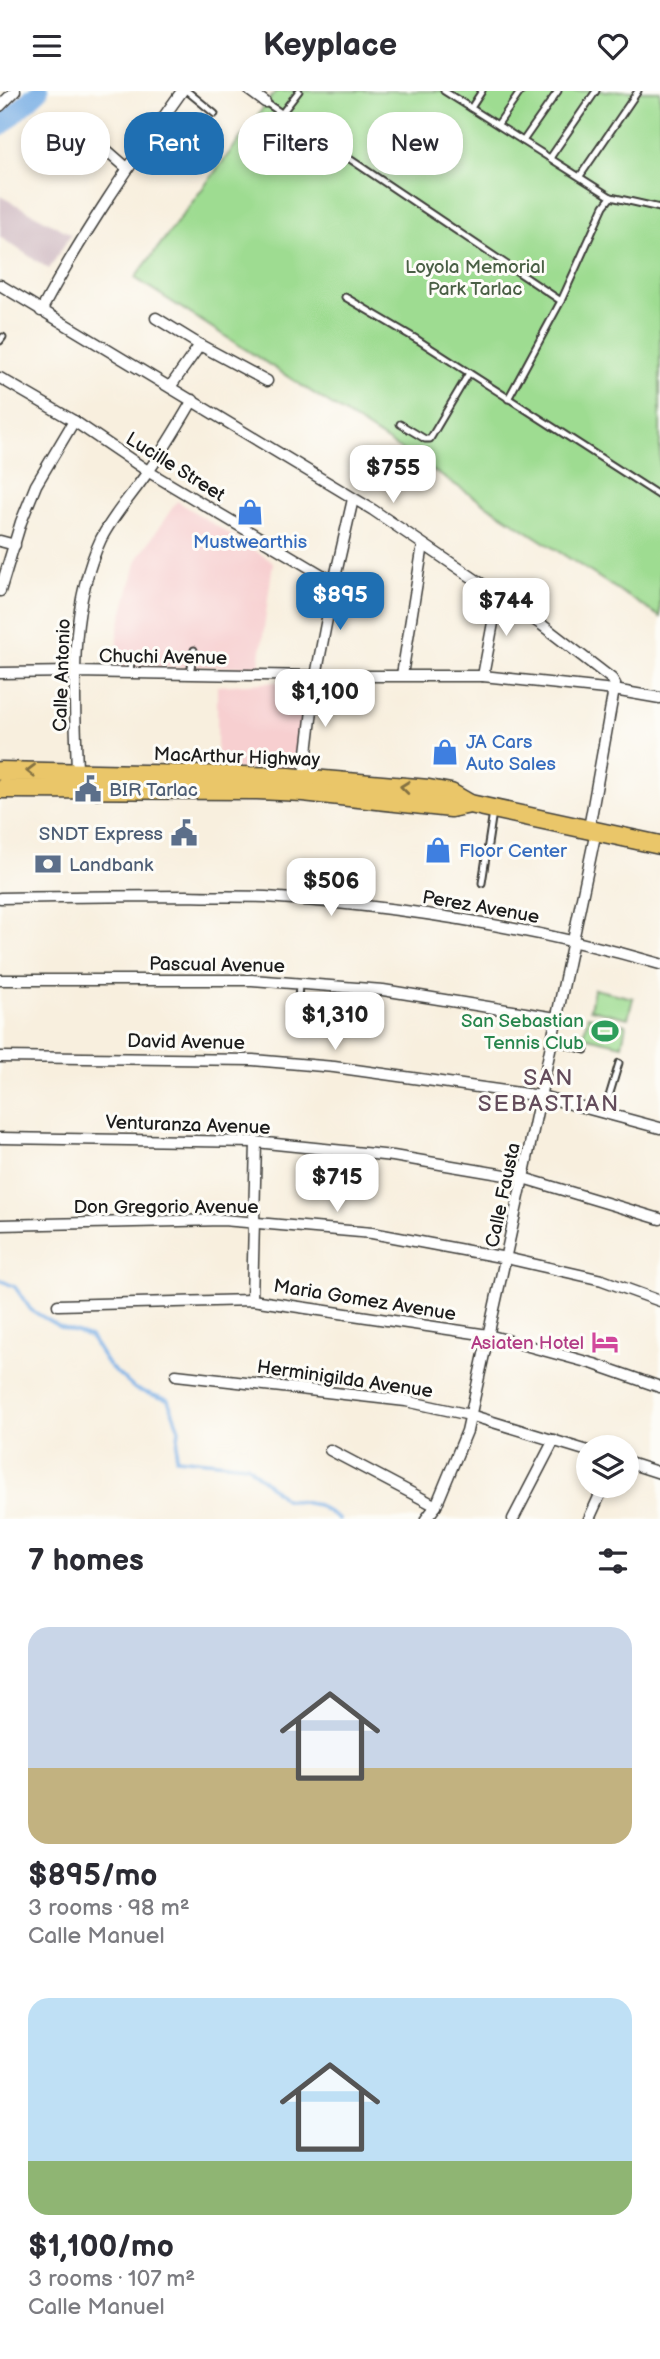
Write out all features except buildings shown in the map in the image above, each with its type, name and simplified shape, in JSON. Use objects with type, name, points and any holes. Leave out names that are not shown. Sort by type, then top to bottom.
[{"type":"highway","name":"MacArthur Highway","points":[[0,771],[304,778],[429,789],[451,793],[470,804],[660,845]]},
{"type":"highway","name":"MacArthur Highway","points":[[0,789],[257,790],[303,792],[451,808],[470,804]]},
{"type":"street","points":[[0,106],[15,91]]},
{"type":"street","points":[[168,112],[184,91]]},
{"type":"street","points":[[250,91],[265,102]]},
{"type":"street","points":[[110,153],[124,165]]},
{"type":"street","points":[[41,311],[70,256],[124,173]]},
{"type":"street","points":[[0,285],[193,400],[423,545],[601,670],[612,679],[614,690]]},
{"type":"street","points":[[156,318],[267,381]]},
{"type":"street","points":[[170,387],[200,345]]},
{"type":"street","name":"Lucille Street","points":[[0,379],[74,421],[149,472],[334,582]]},
{"type":"street","name":"Calle Antonio","points":[[77,772],[75,672],[78,617],[90,567],[115,515],[149,472],[193,400]]},
{"type":"street","points":[[0,591],[36,485],[74,421]]},
{"type":"street","points":[[304,778],[316,676],[353,499]]},
{"type":"street","points":[[0,541],[15,545]]},
{"type":"street","points":[[402,675],[423,545]]},
{"type":"street","points":[[483,675],[498,596]]},
{"type":"street","name":"Chuchi Avenue","points":[[0,673],[483,675],[660,698]]},
{"type":"street","name":"Calle Fausta","points":[[426,1519],[436,1506],[467,1431],[573,941],[614,690]]},
{"type":"street","name":"Perez Avenue","points":[[0,898],[264,897],[414,912],[573,941],[660,964]]},
{"type":"street","name":"Pascual Avenue","points":[[0,980],[253,980],[299,983],[383,991],[556,1017]]},
{"type":"street","name":"David Avenue","points":[[0,1057],[253,1059],[334,1067],[541,1096],[660,1128]]},
{"type":"street","name":"Venturanza Avenue","points":[[0,1138],[256,1142],[393,1156],[523,1178],[660,1219]]},
{"type":"street","points":[[252,1300],[256,1142]]},
{"type":"street","name":"Don Gregorio Avenue","points":[[0,1225],[223,1220],[372,1233],[506,1258],[602,1280],[660,1301]]},
{"type":"street","name":"Maria Gomez Avenue","points":[[58,1305],[252,1300],[488,1335],[594,1364],[660,1387]]},
{"type":"street","name":"Herminigilda Avenue","points":[[176,1375],[407,1401],[470,1415],[576,1447]]},
{"type":"street","points":[[513,1519],[554,1440]]},
{"type":"street","points":[[330,1450],[436,1506]]},
{"type":"street","points":[[639,1466],[660,1473]]},
{"type":"street","points":[[589,1519],[599,1498]]},
{"type":"lane","points":[[184,91],[212,112]]},
{"type":"lane","points":[[283,112],[299,91]]},
{"type":"lane","points":[[444,91],[611,197],[660,208]]},
{"type":"lane","points":[[471,108],[482,91]]},
{"type":"lane","points":[[498,124],[521,91]]},
{"type":"lane","points":[[523,141],[558,91]]},
{"type":"lane","points":[[550,158],[596,91]]},
{"type":"lane","points":[[580,176],[638,91]]},
{"type":"lane","points":[[265,102],[280,112]]},
{"type":"lane","points":[[353,161],[561,300]]},
{"type":"lane","points":[[508,399],[561,300],[604,206],[611,197]]},
{"type":"lane","points":[[345,297],[660,496]]},
{"type":"lane","points":[[400,424],[425,439],[430,439],[469,373]]},
{"type":"lane","points":[[190,674],[194,650]]},
{"type":"lane","points":[[130,673],[131,661]]},
{"type":"lane","points":[[482,883],[494,809]]},
{"type":"lane","points":[[297,1016],[299,983]]},
{"type":"lane","points":[[552,1041],[585,1050]]},
{"type":"lane","points":[[604,1113],[619,1063]]},
{"type":"shaded area","points":[[0,196],[71,234],[49,269],[0,237]]},
{"type":"shaded area","points":[[177,501],[273,562],[259,666],[117,668],[118,630],[137,560]]},
{"type":"shaded area","points":[[306,680],[303,768],[217,769],[217,686]]},
{"type":"green space","name":"Loyola Memorial Park Tarlac","points":[[276,91],[660,91],[660,617],[135,278],[213,175],[224,175],[224,160],[238,141],[238,175],[353,175],[353,112],[260,112]]},
{"type":"green space","name":"San Sebastian Tennis Club","points":[[594,989],[633,998],[628,1018],[590,1009]]},
{"type":"green space","name":"San Sebastian Tennis Club","points":[[588,1016],[626,1025],[622,1045],[583,1036]]},
{"type":"waterway","points":[[0,127],[39,91]]},
{"type":"waterway","points":[[0,1280],[15,1287],[31,1310],[60,1327],[90,1337],[108,1365],[135,1389],[168,1400],[179,1429],[176,1458],[247,1465],[284,1499],[318,1505],[339,1519]]},
{"type":"place","name":"Mustwearthis","points":[[250,512]]},
{"type":"place","name":"JA Cars Auto Sales","points":[[445,752]]},
{"type":"place","name":"BIR Tarlac","points":[[88,789]]},
{"type":"place","name":"SNDT Express","points":[[184,833]]},
{"type":"place","name":"Floor Center","points":[[438,850]]},
{"type":"place","name":"Landbank","points":[[48,864]]},
{"type":"place","name":"San Sebastian Tennis Club","points":[[605,1031]]},
{"type":"place","name":"Asiaten Hotel","points":[[605,1342]]},
{"type":"district","name":"SAN SEBASTIAN","points":[[549,1090]]}]
